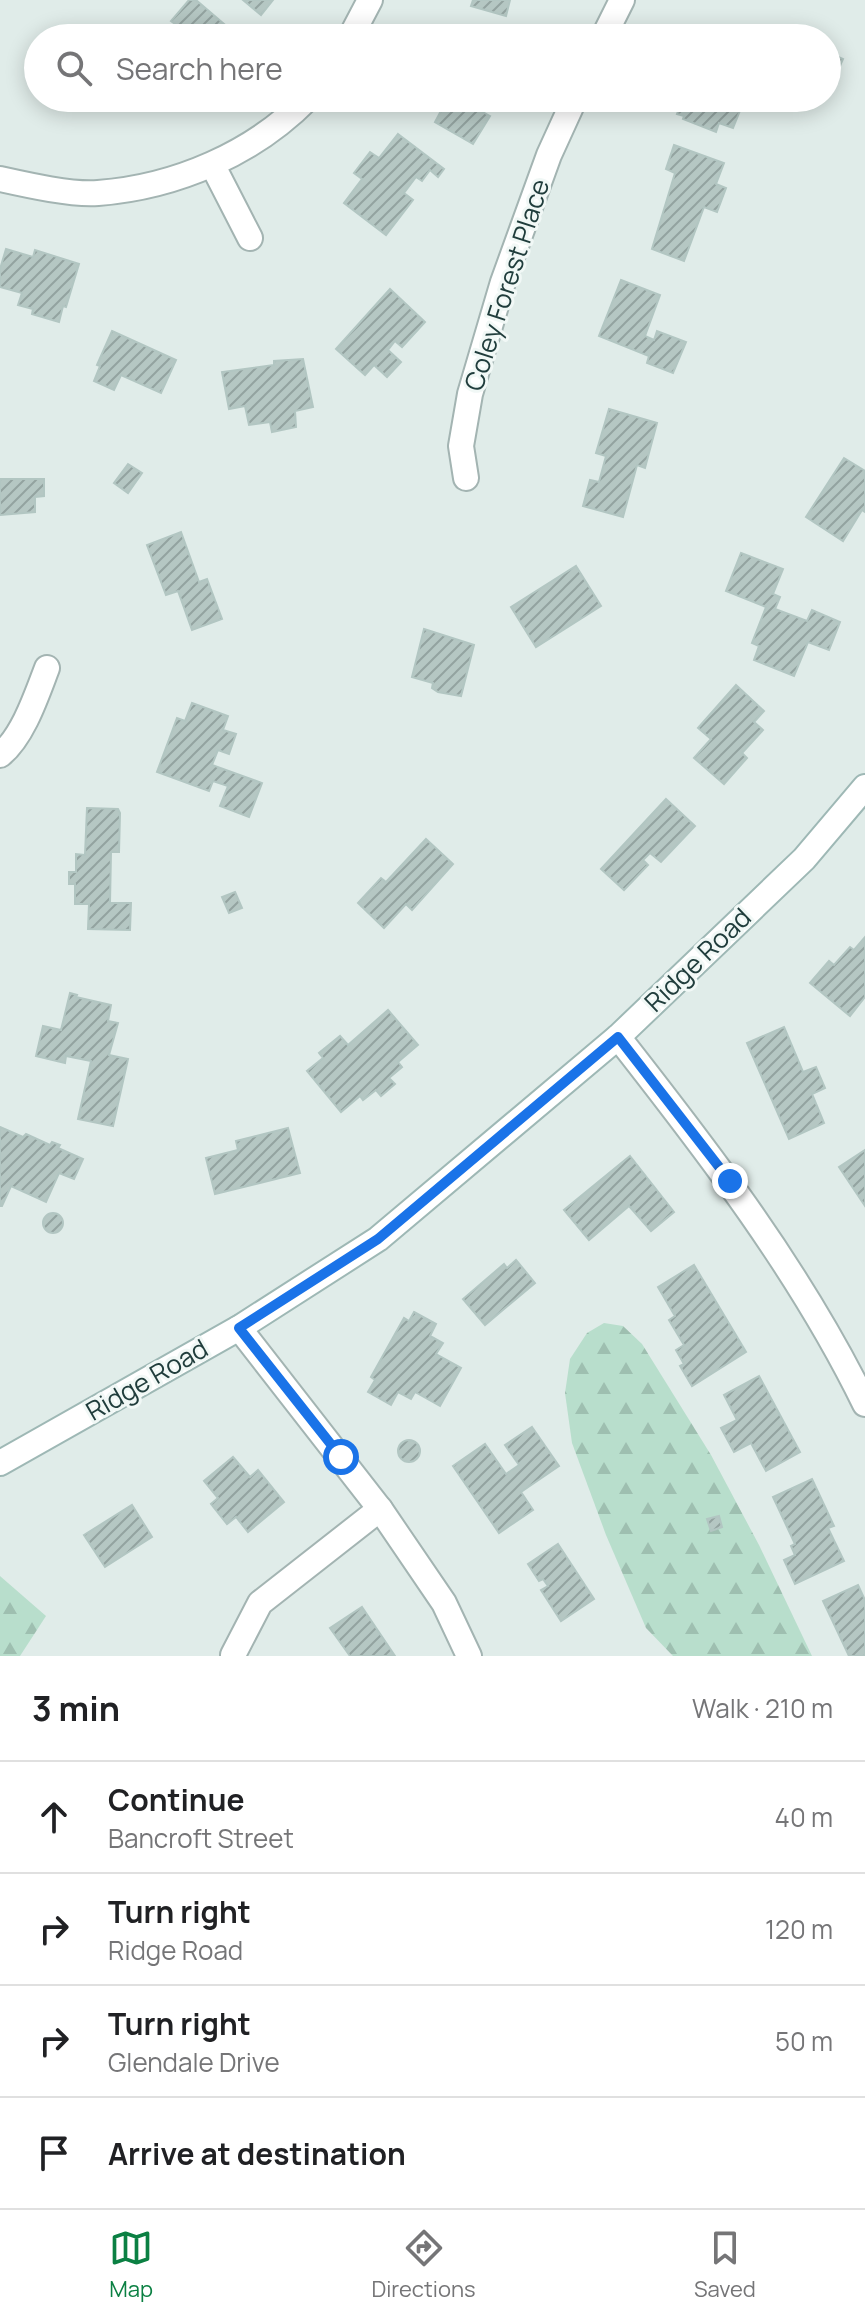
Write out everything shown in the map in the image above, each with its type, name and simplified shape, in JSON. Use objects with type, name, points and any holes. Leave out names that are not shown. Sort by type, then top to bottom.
[{"type":"street","points":[[357,24],[370,0]]},
{"type":"street","points":[[610,24],[622,0]]},
{"type":"street","points":[[0,179],[96,193],[171,180],[213,166],[265,133],[291,112]]},
{"type":"street","name":"Coley Forest Place","points":[[466,478],[461,446],[470,394],[503,282],[549,155],[569,112]]},
{"type":"street","points":[[213,166],[250,238]]},
{"type":"street","points":[[0,755],[9,748],[34,702],[47,668]]},
{"type":"street","name":"Ridge Road","points":[[0,1463],[239,1328],[378,1239],[618,1037],[804,859],[865,787]]},
{"type":"street","points":[[618,1037],[730,1181],[838,1349],[865,1404]]},
{"type":"street","points":[[239,1328],[380,1509],[444,1603],[469,1656]]},
{"type":"street","points":[[233,1655],[260,1603],[380,1509]]},
{"type":"green space","points":[[604,1323],[623,1326],[642,1344],[711,1455],[759,1545],[812,1656],[673,1656],[646,1628],[606,1535],[572,1443],[565,1393],[570,1359],[587,1333]]},
{"type":"green space","points":[[0,1576],[46,1616],[20,1656],[0,1656]]},
{"type":"building","points":[[189,0],[196,0],[224,24],[175,24],[171,21]]},
{"type":"building","points":[[243,0],[273,0],[261,15]]},
{"type":"building","points":[[473,0],[510,0],[506,16],[471,6]]},
{"type":"building","points":[[440,112],[483,112],[490,116],[473,144],[435,122]]},
{"type":"building","points":[[739,112],[733,128],[719,123],[716,132],[677,114]]},
{"type":"building","points":[[398,134],[444,169],[438,177],[430,170],[422,181],[416,177],[404,193],[413,200],[386,235],[344,203],[362,179],[354,173],[370,152],[379,158]]},
{"type":"building","points":[[674,145],[724,163],[716,184],[726,188],[717,212],[704,207],[684,261],[652,249],[675,173],[666,169]]},
{"type":"building","points":[[6,249],[33,257],[35,250],[79,264],[59,322],[32,314],[33,309],[18,305],[22,293],[0,287],[0,269]]},
{"type":"building","points":[[621,280],[660,295],[645,336],[654,340],[657,331],[686,342],[673,373],[647,363],[649,356],[599,336]]},
{"type":"building","points":[[390,289],[425,322],[402,347],[395,341],[388,350],[401,362],[387,377],[374,365],[365,375],[336,349]]},
{"type":"building","points":[[112,331],[176,360],[161,393],[121,375],[114,390],[94,381],[100,366],[97,365]]},
{"type":"building","points":[[303,359],[313,407],[295,411],[296,427],[272,432],[270,422],[249,425],[245,406],[229,409],[222,372],[274,365],[274,361]]},
{"type":"building","points":[[609,409],[657,423],[645,468],[637,465],[623,517],[583,506],[590,480],[599,482],[606,456],[596,453]]},
{"type":"building","points":[[844,458],[865,471],[865,512],[862,510],[843,541],[806,517]]},
{"type":"building","points":[[128,464],[142,473],[128,493],[114,483]]},
{"type":"building","points":[[0,479],[44,479],[44,496],[35,497],[35,512],[0,515]]},
{"type":"building","points":[[181,532],[199,582],[207,579],[222,619],[192,630],[178,591],[166,595],[147,545]]},
{"type":"building","points":[[741,553],[783,569],[773,594],[780,597],[775,609],[807,621],[812,610],[840,622],[829,650],[808,642],[794,676],[754,660],[759,646],[752,643],[766,607],[726,591]]},
{"type":"building","points":[[576,566],[601,606],[536,647],[511,607]]},
{"type":"building","points":[[424,629],[474,645],[461,696],[438,692],[432,688],[433,683],[412,677]]},
{"type":"building","points":[[736,685],[764,711],[754,722],[763,730],[742,753],[747,758],[724,784],[694,758],[711,739],[698,728]]},
{"type":"building","points":[[192,703],[228,716],[223,730],[236,734],[229,754],[218,750],[212,765],[262,783],[249,817],[220,806],[228,786],[213,781],[209,791],[157,772],[177,718],[185,721]]},
{"type":"building","points":[[666,799],[695,826],[661,862],[650,853],[643,860],[648,865],[624,890],[601,869]]},
{"type":"building","points":[[87,808],[118,809],[120,813],[119,852],[111,852],[110,903],[131,903],[130,930],[88,929],[89,904],[75,904],[75,884],[69,884],[69,872],[76,872],[76,854],[85,855]]},
{"type":"building","points":[[426,839],[453,864],[412,910],[406,904],[384,928],[358,903],[381,878],[386,882]]},
{"type":"building","points":[[235,892],[242,908],[229,913],[222,897]]},
{"type":"building","points":[[865,937],[865,997],[850,1016],[810,983],[829,961],[834,965],[850,947],[854,950]]},
{"type":"building","points":[[70,993],[111,1005],[108,1021],[118,1023],[109,1055],[128,1059],[113,1126],[78,1119],[91,1061],[66,1056],[65,1063],[36,1056],[43,1026],[61,1030]]},
{"type":"building","points":[[388,1010],[418,1045],[398,1062],[402,1067],[389,1078],[395,1084],[381,1096],[376,1090],[363,1100],[360,1096],[341,1112],[307,1071],[323,1058],[319,1053],[340,1036],[348,1045]]},
{"type":"building","points":[[784,1027],[803,1072],[816,1067],[825,1088],[812,1094],[824,1123],[789,1139],[747,1043]]},
{"type":"building","points":[[0,1127],[23,1137],[26,1134],[50,1145],[52,1142],[60,1145],[58,1148],[83,1159],[74,1179],[59,1173],[46,1202],[11,1186],[0,1206]]},
{"type":"building","points":[[288,1128],[300,1173],[215,1194],[206,1158],[238,1150],[236,1141]]},
{"type":"building","points":[[865,1150],[865,1206],[839,1167]]},
{"type":"building","points":[[630,1156],[674,1212],[651,1231],[629,1206],[589,1240],[564,1210]]},
{"type":"building","points":[[53,1213],[60,1216],[63,1223],[60,1230],[53,1233],[46,1230],[43,1223],[46,1216]]},
{"type":"building","points":[[516,1260],[535,1283],[485,1325],[463,1299],[504,1264],[507,1268]]},
{"type":"building","points":[[694,1265],[746,1352],[692,1386],[680,1366],[684,1364],[676,1350],[684,1345],[669,1320],[675,1316],[658,1287]]},
{"type":"building","points":[[414,1312],[436,1324],[430,1336],[443,1343],[436,1354],[461,1368],[440,1406],[415,1392],[411,1399],[398,1392],[391,1405],[368,1392],[375,1380],[371,1377],[404,1318],[409,1321]]},
{"type":"building","points":[[759,1376],[800,1452],[766,1471],[751,1443],[734,1452],[721,1428],[737,1420],[724,1395]]},
{"type":"building","points":[[532,1427],[559,1466],[521,1492],[533,1510],[499,1533],[453,1466],[485,1444],[506,1474],[519,1465],[505,1445]]},
{"type":"building","points":[[409,1440],[417,1443],[420,1451],[417,1459],[409,1462],[401,1459],[398,1451],[401,1443]]},
{"type":"building","points":[[233,1457],[250,1477],[258,1470],[284,1502],[248,1532],[236,1517],[227,1524],[211,1504],[218,1498],[204,1481]]},
{"type":"building","points":[[812,1479],[834,1526],[828,1528],[844,1561],[795,1584],[784,1560],[795,1555],[791,1546],[795,1544],[773,1497]]},
{"type":"building","points":[[132,1505],[152,1537],[105,1567],[84,1535]]},
{"type":"building","points":[[719,1516],[722,1527],[711,1531],[707,1519]]},
{"type":"building","points":[[558,1544],[594,1599],[561,1621],[541,1590],[548,1586],[543,1579],[539,1581],[528,1564]]},
{"type":"building","points":[[858,1585],[865,1600],[865,1656],[849,1656],[823,1601]]},
{"type":"building","points":[[362,1607],[395,1656],[350,1656],[330,1628]]},
{"type":"route","points":[[341,1457],[239,1328],[378,1239],[618,1037],[730,1181]]}]
